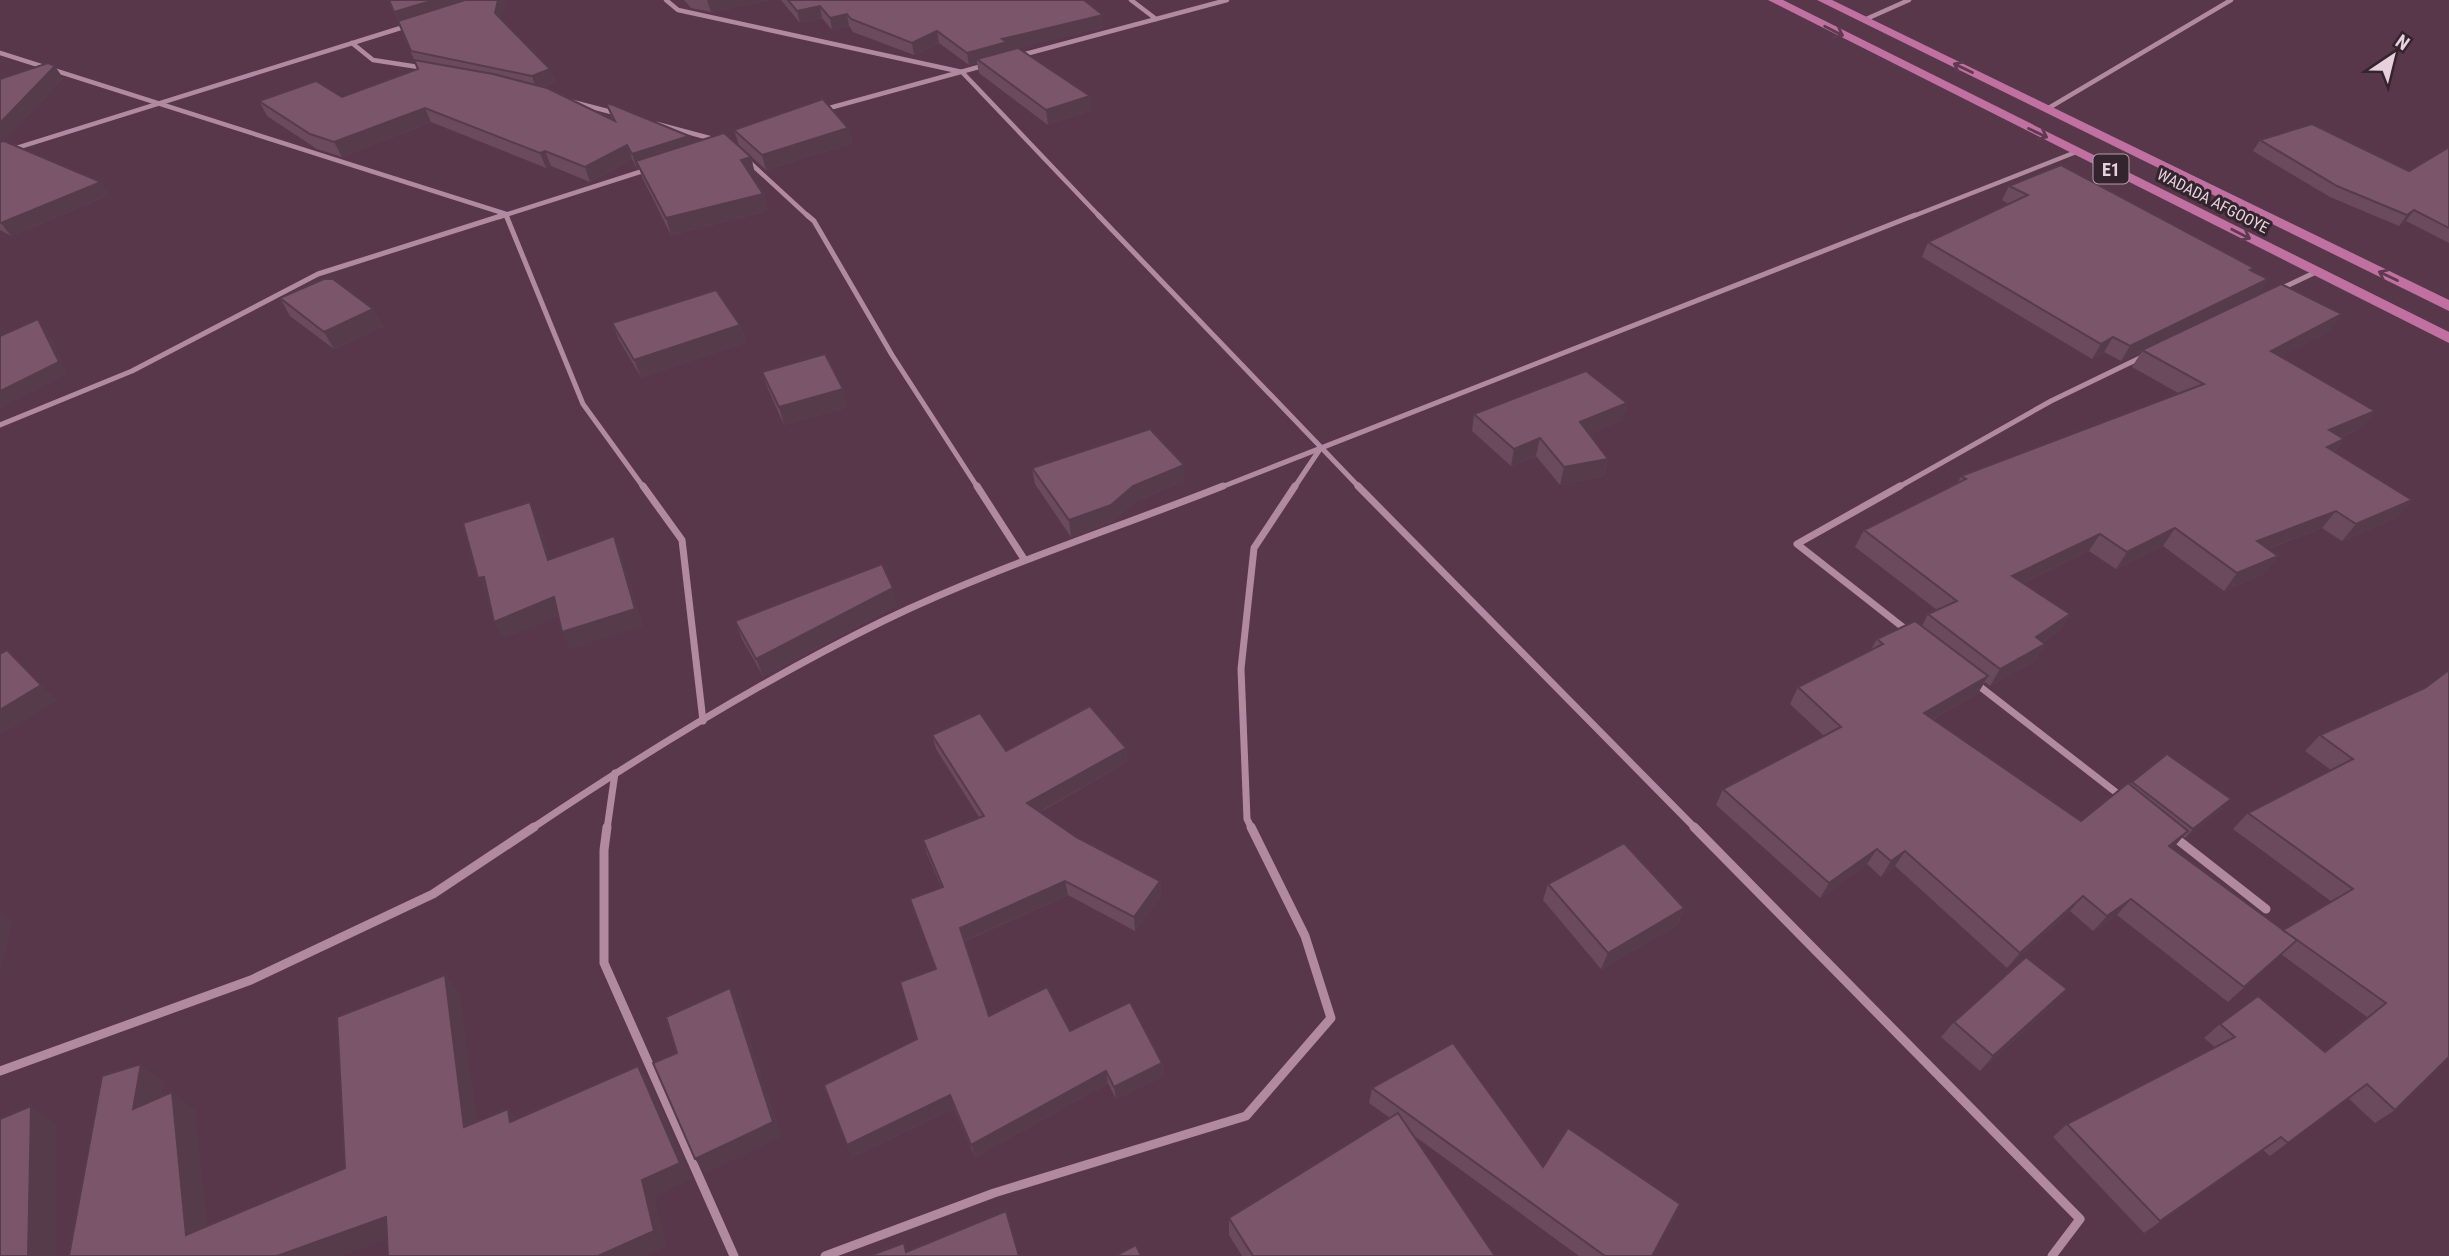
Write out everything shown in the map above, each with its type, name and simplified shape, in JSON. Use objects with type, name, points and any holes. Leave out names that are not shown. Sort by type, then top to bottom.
[{"type":"highway","name":"WADADA AFGOOYE","points":[[1774,0],[2449,338]]},
{"type":"highway","name":"WADADA AFGOOYE","points":[[1823,0],[2449,306]]},
{"type":"street","points":[[666,0],[678,10],[962,72],[1321,448],[2080,1219],[2052,1256]]},
{"type":"street","points":[[1131,0],[1156,19]]},
{"type":"street","points":[[1011,58],[1227,0]]},
{"type":"street","points":[[1864,20],[1909,0]]},
{"type":"street","points":[[2047,109],[2231,0]]},
{"type":"street","points":[[0,153],[419,23]]},
{"type":"street","points":[[352,43],[373,60],[430,69]]},
{"type":"street","points":[[0,53],[506,214]]},
{"type":"street","points":[[815,113],[999,62]]},
{"type":"street","points":[[563,99],[626,116]]},
{"type":"street","points":[[652,122],[729,144]]},
{"type":"street","points":[[738,152],[814,221],[892,355],[1024,559]]},
{"type":"street","points":[[0,1071],[251,980],[433,894],[615,773],[786,672],[884,621],[1024,559],[1190,499],[2076,152]]},
{"type":"street","points":[[0,425],[132,371],[318,274],[653,168]]},
{"type":"street","points":[[506,214],[583,404],[682,540],[703,721]]},
{"type":"street","points":[[2267,295],[2316,272]]},
{"type":"street","points":[[1917,638],[1797,544],[2051,401],[2157,349]]},
{"type":"street","points":[[825,1256],[994,1193],[1246,1116],[1331,1017],[1305,936],[1247,819],[1241,669],[1254,548],[1321,448]]},
{"type":"street","points":[[1971,680],[2124,799]]},
{"type":"street","points":[[615,773],[604,850],[604,963],[734,1256]]},
{"type":"street","points":[[2168,832],[2266,909]]},
{"type":"building","points":[[389,0],[434,0],[394,12]]},
{"type":"building","points":[[465,0],[498,0],[495,13],[550,69],[532,76],[411,51],[398,21]]},
{"type":"building","points":[[788,0],[1084,0],[1103,15],[1002,39],[1007,42],[967,53],[937,31],[912,43],[851,19],[847,14],[830,18],[820,6],[797,11]]},
{"type":"building","points":[[1018,48],[1090,96],[1046,110],[977,59]]},
{"type":"building","points":[[414,60],[493,74],[547,88],[615,121],[606,103],[689,136],[632,154],[627,145],[585,167],[545,151],[540,153],[425,108],[334,142],[310,134],[259,101],[316,81],[342,97],[418,69]]},
{"type":"building","points":[[48,63],[55,66],[0,123],[0,79]]},
{"type":"building","points":[[823,99],[848,128],[762,155],[734,130]]},
{"type":"building","points":[[2312,124],[2409,171],[2449,147],[2449,228],[2414,210],[2407,215],[2337,186],[2260,140]]},
{"type":"building","points":[[724,133],[751,157],[741,160],[763,194],[666,218],[636,161]]},
{"type":"building","points":[[4,141],[101,182],[1,223],[0,142]]},
{"type":"building","points":[[2061,165],[2254,268],[2250,270],[2268,279],[2130,346],[2113,337],[2101,344],[1928,242],[2028,195],[2009,186]]},
{"type":"building","points":[[324,279],[333,279],[373,309],[324,332],[280,298]]},
{"type":"building","points":[[2281,284],[2342,314],[2271,351],[2375,411],[2329,430],[2344,439],[2327,447],[2412,500],[2356,524],[2336,511],[2257,541],[2278,556],[2237,573],[2175,528],[2127,552],[2100,534],[2012,576],[2070,614],[2036,637],[2045,644],[2000,669],[1928,614],[1957,601],[1864,530],[1966,479],[1961,476],[2204,384],[2142,350]]},
{"type":"building","points":[[716,290],[740,325],[634,360],[612,323]]},
{"type":"building","points":[[38,319],[59,362],[0,391],[0,336]]},
{"type":"building","points":[[825,354],[843,389],[779,407],[762,372]]},
{"type":"building","points":[[1586,371],[1627,403],[1580,422],[1608,459],[1564,467],[1540,438],[1514,449],[1474,414]]},
{"type":"building","points":[[1150,429],[1184,465],[1133,486],[1111,505],[1069,520],[1032,468]]},
{"type":"building","points":[[530,502],[548,560],[614,536],[635,609],[562,632],[554,597],[494,622],[484,577],[478,578],[463,523]]},
{"type":"building","points":[[882,564],[893,588],[756,659],[735,621]]},
{"type":"building","points":[[1915,621],[1988,676],[1924,713],[2081,821],[2128,783],[2188,831],[2169,846],[2297,940],[2244,987],[2131,899],[2107,916],[2083,896],[2020,953],[1905,851],[1891,861],[1877,849],[1829,883],[1723,789],[1841,727],[1798,687],[1883,644],[1877,639]]},
{"type":"building","points":[[7,650],[41,685],[0,710],[0,654]]},
{"type":"building","points":[[2449,670],[2449,1057],[2395,1110],[2367,1084],[2288,1143],[2281,1137],[2160,1221],[2067,1124],[2235,1037],[2220,1024],[2258,996],[2325,1052],[2386,1003],[2283,930],[2353,889],[2248,813],[2353,759],[2320,735],[2425,688]]},
{"type":"building","points":[[1090,706],[1126,748],[1027,803],[1076,837],[1160,881],[1134,917],[1065,881],[960,928],[989,1016],[1047,987],[1070,1031],[1130,1002],[1162,1063],[1114,1087],[1106,1071],[971,1145],[950,1095],[847,1145],[824,1085],[917,1039],[900,982],[936,969],[910,899],[943,887],[923,840],[984,816],[932,735],[980,713],[1006,751]]},
{"type":"building","points":[[2167,754],[2231,799],[2193,829],[2132,782]]},
{"type":"building","points":[[1624,843],[1684,908],[1608,953],[1548,884]]},
{"type":"building","points":[[2026,957],[2067,989],[1993,1056],[1954,1022]]},
{"type":"building","points":[[445,975],[464,1127],[508,1109],[510,1122],[638,1066],[680,1163],[642,1180],[654,1231],[598,1256],[388,1256],[386,1217],[277,1256],[69,1256],[102,1076],[141,1064],[133,1109],[172,1092],[186,1235],[345,1168],[337,1017]]},
{"type":"building","points":[[730,988],[773,1122],[695,1159],[653,1063],[677,1053],[666,1017]]},
{"type":"building","points":[[1453,1043],[1543,1167],[1568,1128],[1680,1204],[1652,1256],[1605,1256],[1372,1088]]},
{"type":"building","points":[[31,1106],[28,1256],[0,1256],[0,1119]]},
{"type":"building","points":[[1398,1113],[1495,1256],[1253,1256],[1229,1218]]},
{"type":"building","points":[[1006,1211],[1019,1256],[869,1256],[904,1243],[906,1252]]},
{"type":"building","points":[[1136,1245],[1141,1256],[1115,1256]]}]
